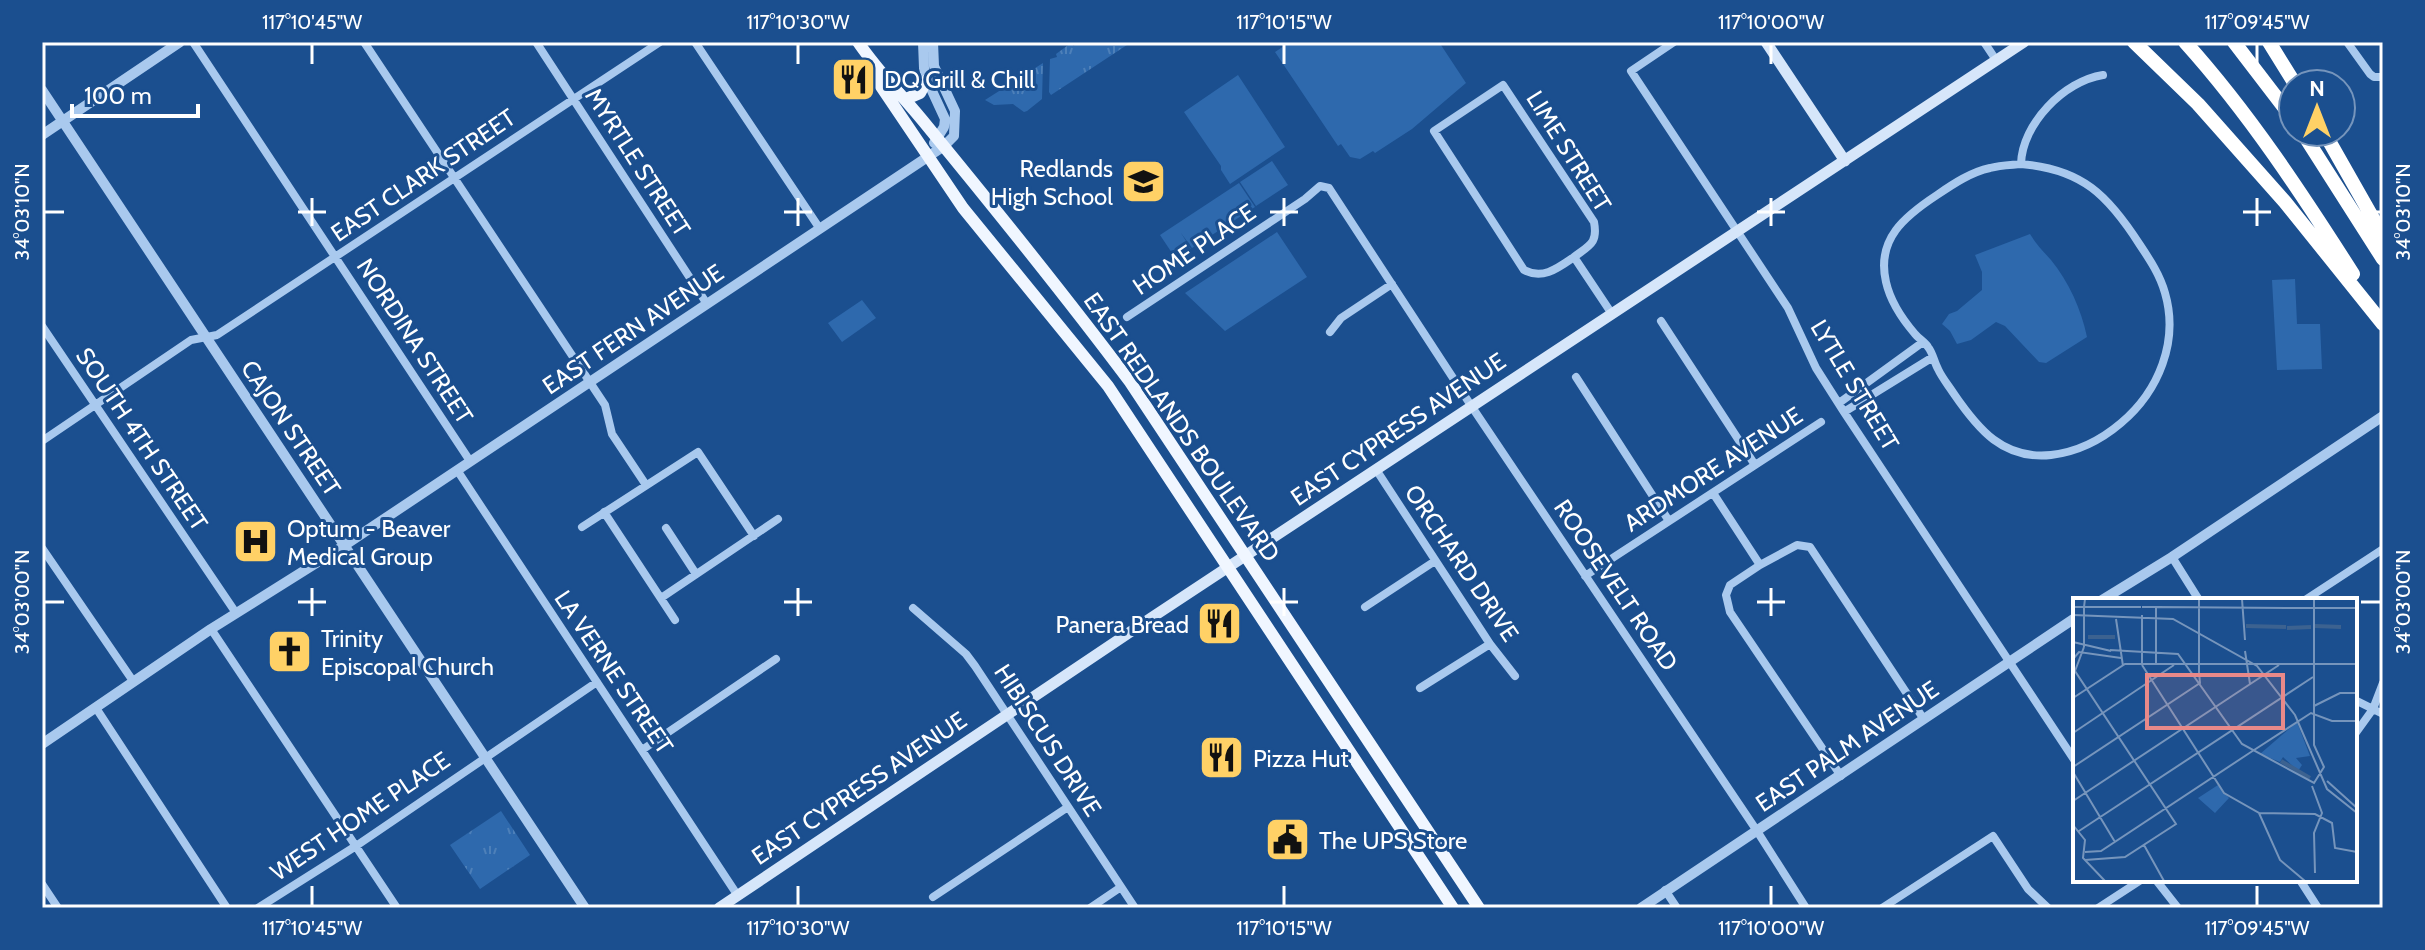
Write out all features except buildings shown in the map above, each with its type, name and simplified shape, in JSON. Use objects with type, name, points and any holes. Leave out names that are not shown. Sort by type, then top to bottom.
[{"type":"highway","points":[[2134,42],[2198,104],[2285,202],[2383,323]]},
{"type":"highway","points":[[2185,42],[2256,131],[2306,201],[2383,323]]},
{"type":"highway","points":[[2234,42],[2277,98]]},
{"type":"highway","points":[[2269,42],[2285,68]]},
{"type":"highway","points":[[2312,148],[2383,259]]},
{"type":"highway","points":[[2333,148],[2383,236]]},
{"type":"main road","name":"EAST REDLANDS BOULEVARD","points":[[858,42],[1082,317],[1130,382],[1479,908]]},
{"type":"main road","points":[[1766,42],[1845,161]]},
{"type":"main road","name":"EAST CYPRESS AVENUE","points":[[719,908],[2024,42]]},
{"type":"main road","name":"EAST REDLANDS BOULEVARD","points":[[877,69],[880,85],[963,208],[1108,386],[1453,908]]},
{"type":"main road","points":[[906,99],[920,93],[927,80]]},
{"type":"street","points":[[42,135],[180,42]]},
{"type":"street","name":"NORDINA STREET","points":[[193,42],[470,461]]},
{"type":"street","points":[[364,42],[608,411],[612,434],[646,485]]},
{"type":"street","name":"MYRTLE STREET","points":[[536,42],[707,304]]},
{"type":"street","name":"EAST CLARK STREET","points":[[42,441],[191,340],[217,335],[660,42]]},
{"type":"street","points":[[695,42],[820,229]]},
{"type":"street","points":[[923,42],[927,80],[945,119],[940,142]]},
{"type":"street","points":[[933,42],[934,66],[955,111],[954,136],[940,142]]},
{"type":"street","name":"LYTLE STREET","points":[[1674,42],[1631,71],[1788,308],[1816,368],[1844,412],[2073,758]]},
{"type":"street","points":[[1984,42],[1996,60]]},
{"type":"street","points":[[2347,42],[2370,74],[2383,77]]},
{"type":"street","points":[[2021,164],[2030,132],[2058,97],[2088,77],[2103,75]]},
{"type":"street","name":"LIME STREET","points":[[1503,85],[1594,222],[1596,231],[1593,243],[1574,257],[1544,274],[1524,270],[1434,131],[1503,85]]},
{"type":"street","name":"CAJON STREET","points":[[42,90],[585,908]]},
{"type":"street","name":"EAST FERN AVENUE","points":[[42,744],[211,629],[345,545],[820,229],[928,156],[940,142]]},
{"type":"street","points":[[2021,164],[2057,170],[2097,191],[2118,212],[2149,259],[2161,282],[2168,307],[2167,349],[2158,377],[2145,401],[2105,435],[2069,452],[2042,455],[2022,453],[1989,437],[1971,420],[1938,369],[1930,348],[1923,342],[1894,304],[1885,281],[1885,256],[1892,235],[1912,211],[1965,177],[1991,168],[2021,164]]},
{"type":"street","name":"ROOSEVELT ROAD","points":[[1320,186],[1329,188],[1806,908]]},
{"type":"street","name":"HOME PLACE","points":[[1127,317],[1320,186]]},
{"type":"street","points":[[1574,257],[1612,314]]},
{"type":"street","points":[[1330,332],[1341,318],[1392,284]]},
{"type":"street","points":[[1661,321],[1755,465]]},
{"type":"street","name":"SOUTH 4TH STREET","points":[[42,326],[236,613]]},
{"type":"street","points":[[1839,403],[1923,342]]},
{"type":"street","points":[[1844,412],[1933,357]]},
{"type":"street","points":[[1576,377],[1669,521]]},
{"type":"street","points":[[2105,598],[2383,416]]},
{"type":"street","name":"ARDMORE AVENUE","points":[[1585,576],[1821,422]]},
{"type":"street","points":[[582,527],[698,452],[754,536]]},
{"type":"street","name":"LA VERNE STREET","points":[[457,470],[738,896]]},
{"type":"street","name":"ORCHARD DRIVE","points":[[1377,471],[1490,644],[1515,676]]},
{"type":"street","points":[[1713,493],[1760,565]]},
{"type":"street","points":[[604,512],[675,620]]},
{"type":"street","points":[[661,598],[778,519]]},
{"type":"street","points":[[666,528],[696,574]]},
{"type":"street","points":[[1841,776],[1727,604],[1730,585],[1797,545],[1810,547],[1923,718]]},
{"type":"street","points":[[42,548],[133,681]]},
{"type":"street","points":[[2308,598],[2383,549]]},
{"type":"street","points":[[2172,557],[2198,598]]},
{"type":"street","points":[[1365,607],[1435,561]]},
{"type":"street","name":"HIBISCUS DRIVE","points":[[913,608],[966,654],[1135,908]]},
{"type":"street","name":"EAST PALM AVENUE","points":[[1641,908],[2073,619]]},
{"type":"street","points":[[211,629],[397,908]]},
{"type":"street","points":[[1420,688],[1490,644]]},
{"type":"street","points":[[642,750],[776,659]]},
{"type":"street","name":"WEST HOME PLACE","points":[[258,908],[356,846],[597,682]]},
{"type":"street","points":[[2357,731],[2373,709],[2383,683]]},
{"type":"street","points":[[2357,701],[2383,714]]},
{"type":"street","points":[[96,708],[227,908]]},
{"type":"street","points":[[933,897],[1068,807]]},
{"type":"street","points":[[1882,908],[1993,836],[2028,889],[2048,908]]},
{"type":"street","points":[[2098,908],[2138,882]]},
{"type":"street","points":[[2158,882],[2178,908]]},
{"type":"street","points":[[2301,882],[2318,908]]},
{"type":"street","points":[[42,884],[58,908]]},
{"type":"street","points":[[1090,908],[1121,887]]},
{"type":"street","points":[[1665,890],[1677,908]]},
{"type":"green space","points":[[1075,42],[1130,43],[1051,95],[1050,59],[1057,57],[1056,54],[1071,43],[1074,46]]},
{"type":"green space","points":[[1290,42],[1439,42],[1466,83],[1412,129],[1375,153],[1373,151],[1360,159],[1350,157],[1341,144],[1338,146],[1275,52]]},
{"type":"green space","points":[[1043,63],[1042,99],[1027,111],[1013,104],[994,105],[985,100]]},
{"type":"green space","points":[[1238,75],[1285,147],[1230,184],[1184,112]]},
{"type":"green space","points":[[1272,161],[1288,185],[1256,206],[1240,182]]},
{"type":"green space","points":[[1239,183],[1255,207],[1192,248],[1181,233],[1191,249],[1176,259],[1160,235]]},
{"type":"green space","points":[[1277,232],[1307,277],[1225,331],[1185,293]]},
{"type":"green space","points":[[2030,234],[2069,287],[2087,337],[2046,363],[2039,362],[2005,326],[1996,322],[1971,340],[1957,344],[1942,324],[1949,314],[1982,290],[1982,272],[1975,255]]},
{"type":"green space","points":[[2295,279],[2297,324],[2320,324],[2322,369],[2277,370],[2272,280]]},
{"type":"green space","points":[[862,300],[876,318],[842,342],[828,323]]},
{"type":"green space","points":[[501,811],[530,855],[480,889],[450,845]]},
{"type":"place","name":"DQ Grill & Chill","points":[[853,79]]},
{"type":"place","name":"Redlands High School","points":[[1144,182]]},
{"type":"place","name":"Optum - Beaver Medical Group","points":[[256,542]]},
{"type":"place","name":"Panera Bread","points":[[1220,624]]},
{"type":"place","name":"Trinity Episcopal Church","points":[[290,652]]},
{"type":"place","name":"Pizza Hut","points":[[1222,758]]},
{"type":"place","name":"The UPS Store","points":[[1288,840]]}]
